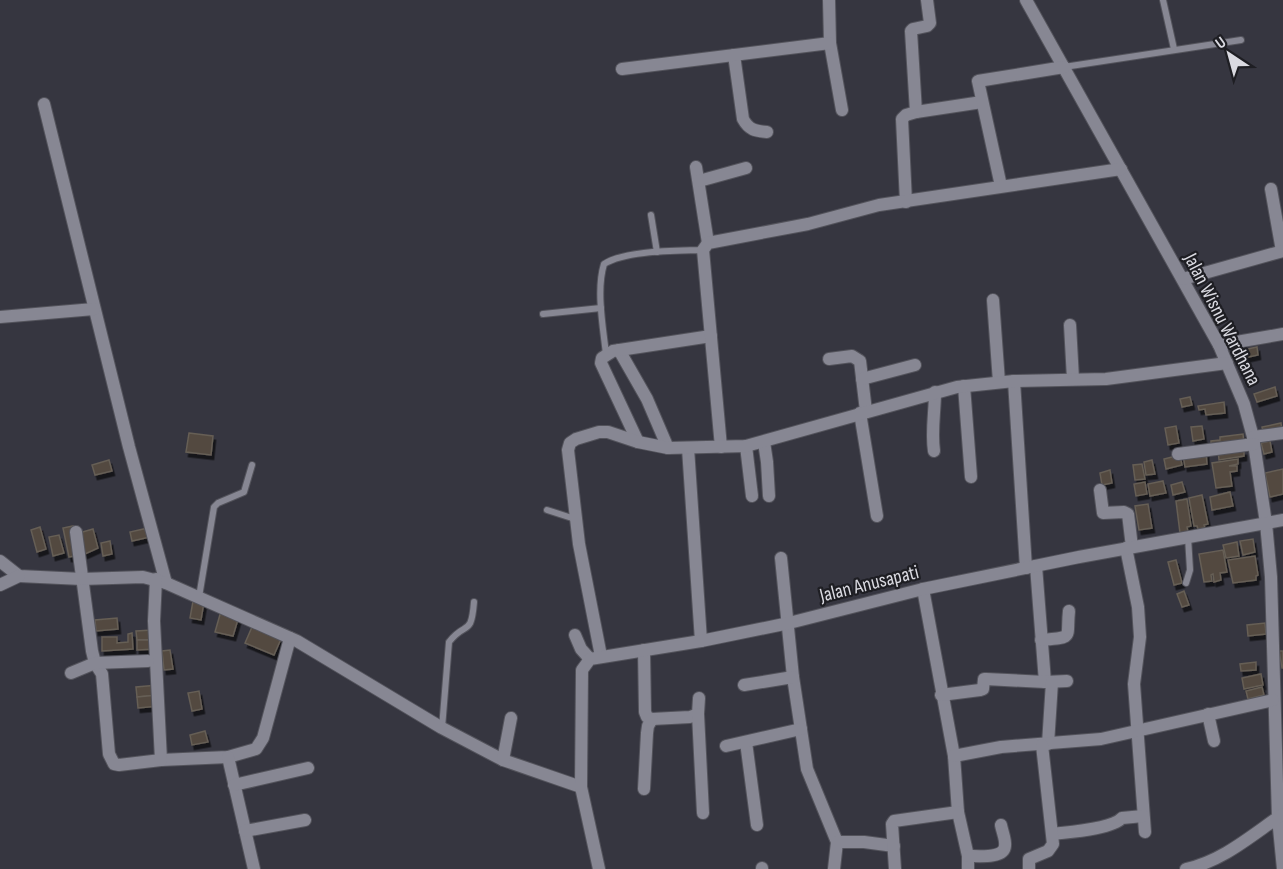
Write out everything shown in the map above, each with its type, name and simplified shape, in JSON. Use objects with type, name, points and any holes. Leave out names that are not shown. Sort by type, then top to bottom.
[{"type":"street","points":[[829,0],[830,43],[842,110]]},
{"type":"street","points":[[916,112],[907,37],[913,28],[927,26],[930,23],[927,0]]},
{"type":"street","name":"Jalan Wisnu Wardhana","points":[[1026,0],[1184,279],[1219,345],[1244,404],[1254,441],[1271,577],[1273,700],[1282,869]]},
{"type":"street","points":[[622,69],[830,43]]},
{"type":"street","points":[[734,55],[743,119],[748,127],[755,131],[767,132]]},
{"type":"street","points":[[1001,186],[978,84],[980,80],[1064,67]]},
{"type":"street","points":[[906,202],[902,122],[906,115],[982,102]]},
{"type":"street","points":[[44,104],[161,581],[154,621],[160,760]]},
{"type":"street","points":[[696,167],[705,247],[721,447]]},
{"type":"street","points":[[699,181],[746,168]]},
{"type":"street","points":[[705,247],[808,224],[879,205],[1122,169]]},
{"type":"street","points":[[1184,279],[1282,251],[1271,189]]},
{"type":"street","points":[[993,300],[999,382]]},
{"type":"street","points":[[0,317],[94,309]]},
{"type":"street","points":[[1071,325],[1073,379]]},
{"type":"street","points":[[1219,345],[1283,334]]},
{"type":"street","points":[[638,442],[601,363],[602,358],[606,354],[619,350],[711,336]]},
{"type":"street","points":[[619,350],[647,399],[668,448]]},
{"type":"street","points":[[829,359],[852,356],[860,361],[863,412],[878,516]]},
{"type":"street","points":[[595,658],[568,450],[570,443],[583,436],[608,432],[638,442],[668,448],[746,446],[935,392],[964,386],[1014,381],[1132,377],[1227,363]]},
{"type":"street","points":[[862,379],[915,365]]},
{"type":"street","points":[[1014,381],[1031,567],[1048,682],[1045,744],[1053,834],[1051,848],[1029,859],[1029,869]]},
{"type":"street","points":[[964,386],[971,477]]},
{"type":"street","points":[[934,451],[932,436],[935,392]]},
{"type":"street","points":[[1178,454],[1254,441],[1283,433]]},
{"type":"street","points":[[764,442],[769,496]]},
{"type":"street","points":[[746,446],[752,496]]},
{"type":"street","points":[[687,448],[701,641]]},
{"type":"street","points":[[1100,490],[1103,513],[1124,512],[1128,514],[1129,548],[1140,638],[1134,684],[1145,832]]},
{"type":"street","name":"Jalan Anusapati","points":[[595,658],[701,641],[789,623],[923,589],[1188,536],[1283,520]]},
{"type":"street","points":[[76,532],[95,663],[100,669],[104,683],[111,760],[114,764],[228,757],[249,752],[260,744],[290,638]]},
{"type":"street","points":[[781,558],[793,677],[807,769],[837,842],[834,869]]},
{"type":"street","points":[[0,561],[18,576]]},
{"type":"street","points":[[0,585],[18,576],[82,579],[128,577],[161,581],[290,638],[442,728],[503,760],[581,784]]},
{"type":"street","points":[[923,589],[954,756],[958,812],[968,863],[1001,852],[1005,846],[1000,825]]},
{"type":"street","points":[[1041,640],[1064,637],[1068,634],[1070,630],[1069,610]]},
{"type":"street","points":[[575,635],[581,649],[595,658]]},
{"type":"street","points":[[644,650],[647,717],[652,719],[690,717],[698,714]]},
{"type":"street","points":[[595,658],[582,670],[581,784],[599,869]]},
{"type":"street","points":[[71,673],[95,663],[148,661]]},
{"type":"street","points":[[744,685],[793,677]]},
{"type":"street","points":[[941,695],[980,690],[983,688],[984,679],[1067,681]]},
{"type":"street","points":[[699,698],[703,813]]},
{"type":"street","points":[[954,756],[1001,747],[1101,739],[1273,700]]},
{"type":"street","points":[[1208,714],[1214,741]]},
{"type":"street","points":[[503,760],[511,717]]},
{"type":"street","points":[[644,789],[648,726],[652,719]]},
{"type":"street","points":[[726,746],[801,729]]},
{"type":"street","points":[[746,742],[758,825]]},
{"type":"street","points":[[228,757],[254,869]]},
{"type":"street","points":[[234,785],[308,768]]},
{"type":"street","points":[[896,869],[892,824],[897,819],[958,812]]},
{"type":"street","points":[[1053,834],[1107,825],[1119,822],[1122,818],[1143,816]]},
{"type":"street","points":[[1186,869],[1197,867],[1232,850],[1280,816]]},
{"type":"street","points":[[245,831],[305,820]]},
{"type":"street","points":[[837,842],[864,842],[894,846]]},
{"type":"lane","points":[[1163,0],[1174,49]]},
{"type":"lane","points":[[1064,67],[1241,40]]},
{"type":"lane","points":[[651,215],[657,252]]},
{"type":"lane","points":[[606,354],[601,308],[604,264],[612,259],[705,247]]},
{"type":"lane","points":[[543,314],[601,308]]},
{"type":"lane","points":[[199,598],[214,507],[244,492],[252,465]]},
{"type":"lane","points":[[547,510],[576,519]]},
{"type":"lane","points":[[1186,583],[1191,570],[1188,536]]},
{"type":"lane","points":[[442,728],[449,642],[456,633],[469,627],[473,621],[474,602]]},
{"type":"building","points":[[1257,347],[1258,355],[1235,360],[1234,352]]},
{"type":"building","points":[[1275,387],[1277,396],[1257,402],[1254,394]]},
{"type":"building","points":[[1190,397],[1192,405],[1182,407],[1180,399]]},
{"type":"building","points":[[1224,402],[1225,413],[1206,415],[1205,409],[1199,410],[1198,406]]},
{"type":"building","points":[[1281,423],[1282,430],[1264,434],[1262,427]]},
{"type":"building","points":[[1176,426],[1179,443],[1168,445],[1165,428]]},
{"type":"building","points":[[1202,426],[1204,439],[1193,441],[1191,427]]},
{"type":"building","points":[[189,433],[213,436],[211,455],[186,452]]},
{"type":"building","points":[[1243,434],[1244,444],[1211,447],[1211,441],[1220,440],[1220,437]]},
{"type":"building","points":[[1270,441],[1272,452],[1264,454],[1261,443]]},
{"type":"building","points":[[1218,450],[1244,451],[1244,456],[1219,460]]},
{"type":"building","points":[[1206,452],[1207,464],[1185,467],[1183,455]]},
{"type":"building","points":[[1180,455],[1182,465],[1166,469],[1164,459]]},
{"type":"building","points":[[1238,459],[1238,464],[1229,466],[1237,466],[1237,471],[1230,472],[1232,486],[1216,488],[1212,463]]},
{"type":"building","points":[[109,460],[112,471],[95,475],[92,465]]},
{"type":"building","points":[[1152,460],[1155,474],[1146,475],[1144,462]]},
{"type":"building","points":[[1142,464],[1145,479],[1135,480],[1133,465]]},
{"type":"building","points":[[1283,469],[1283,494],[1270,497],[1265,473]]},
{"type":"building","points":[[1110,470],[1112,483],[1102,485],[1100,473]]},
{"type":"building","points":[[1163,481],[1166,493],[1150,496],[1148,484]]},
{"type":"building","points":[[1145,482],[1147,494],[1136,496],[1134,484]]},
{"type":"building","points":[[1182,482],[1185,492],[1173,495],[1171,485]]},
{"type":"building","points":[[1230,492],[1233,506],[1212,510],[1210,497]]},
{"type":"building","points":[[1202,495],[1208,524],[1204,525],[1205,528],[1198,529],[1194,526],[1189,498]]},
{"type":"building","points":[[1187,499],[1191,526],[1187,527],[1188,532],[1180,533],[1176,501]]},
{"type":"building","points":[[1148,504],[1152,528],[1139,530],[1135,506]]},
{"type":"building","points":[[73,526],[79,555],[69,557],[63,528]]},
{"type":"building","points":[[40,527],[46,549],[37,552],[31,530]]},
{"type":"building","points":[[148,528],[150,537],[132,541],[130,532]]},
{"type":"building","points":[[93,529],[98,548],[85,554],[79,533]]},
{"type":"building","points":[[59,535],[64,553],[53,556],[49,537]]},
{"type":"building","points":[[1253,539],[1255,552],[1243,555],[1240,541]]},
{"type":"building","points":[[110,541],[112,554],[103,556],[101,543]]},
{"type":"building","points":[[1237,542],[1239,556],[1226,558],[1223,545]]},
{"type":"building","points":[[1223,550],[1227,572],[1220,573],[1221,580],[1214,582],[1213,574],[1211,575],[1212,581],[1204,582],[1199,554]]},
{"type":"building","points":[[1255,556],[1258,575],[1256,580],[1233,583],[1228,560]]},
{"type":"building","points":[[1176,560],[1182,583],[1174,585],[1168,562]]},
{"type":"building","points":[[1184,591],[1189,605],[1182,607],[1177,594]]},
{"type":"building","points":[[193,601],[204,602],[201,620],[190,618]]},
{"type":"building","points":[[221,611],[239,616],[233,636],[215,632]]},
{"type":"building","points":[[117,618],[118,629],[96,631],[95,620]]},
{"type":"building","points":[[1265,623],[1266,634],[1248,636],[1247,625]]},
{"type":"building","points":[[252,627],[281,639],[274,655],[245,643]]},
{"type":"building","points":[[152,630],[152,640],[137,640],[136,631]]},
{"type":"building","points":[[132,633],[133,649],[102,651],[102,637],[117,637],[117,643],[128,642],[128,634]]},
{"type":"building","points":[[137,640],[155,640],[156,649],[137,650]]},
{"type":"building","points":[[170,650],[173,669],[164,670],[162,651]]},
{"type":"building","points":[[1279,651],[1283,651],[1283,668],[1282,668]]},
{"type":"building","points":[[1256,662],[1256,670],[1241,671],[1240,664]]},
{"type":"building","points":[[1261,674],[1263,685],[1244,689],[1242,678]]},
{"type":"building","points":[[158,685],[158,695],[137,697],[136,687]]},
{"type":"building","points":[[1262,687],[1264,695],[1248,699],[1246,691]]},
{"type":"building","points":[[199,691],[202,709],[192,711],[188,693]]},
{"type":"building","points":[[158,695],[159,706],[138,708],[137,697]]},
{"type":"building","points":[[205,731],[208,742],[192,745],[190,735]]}]
